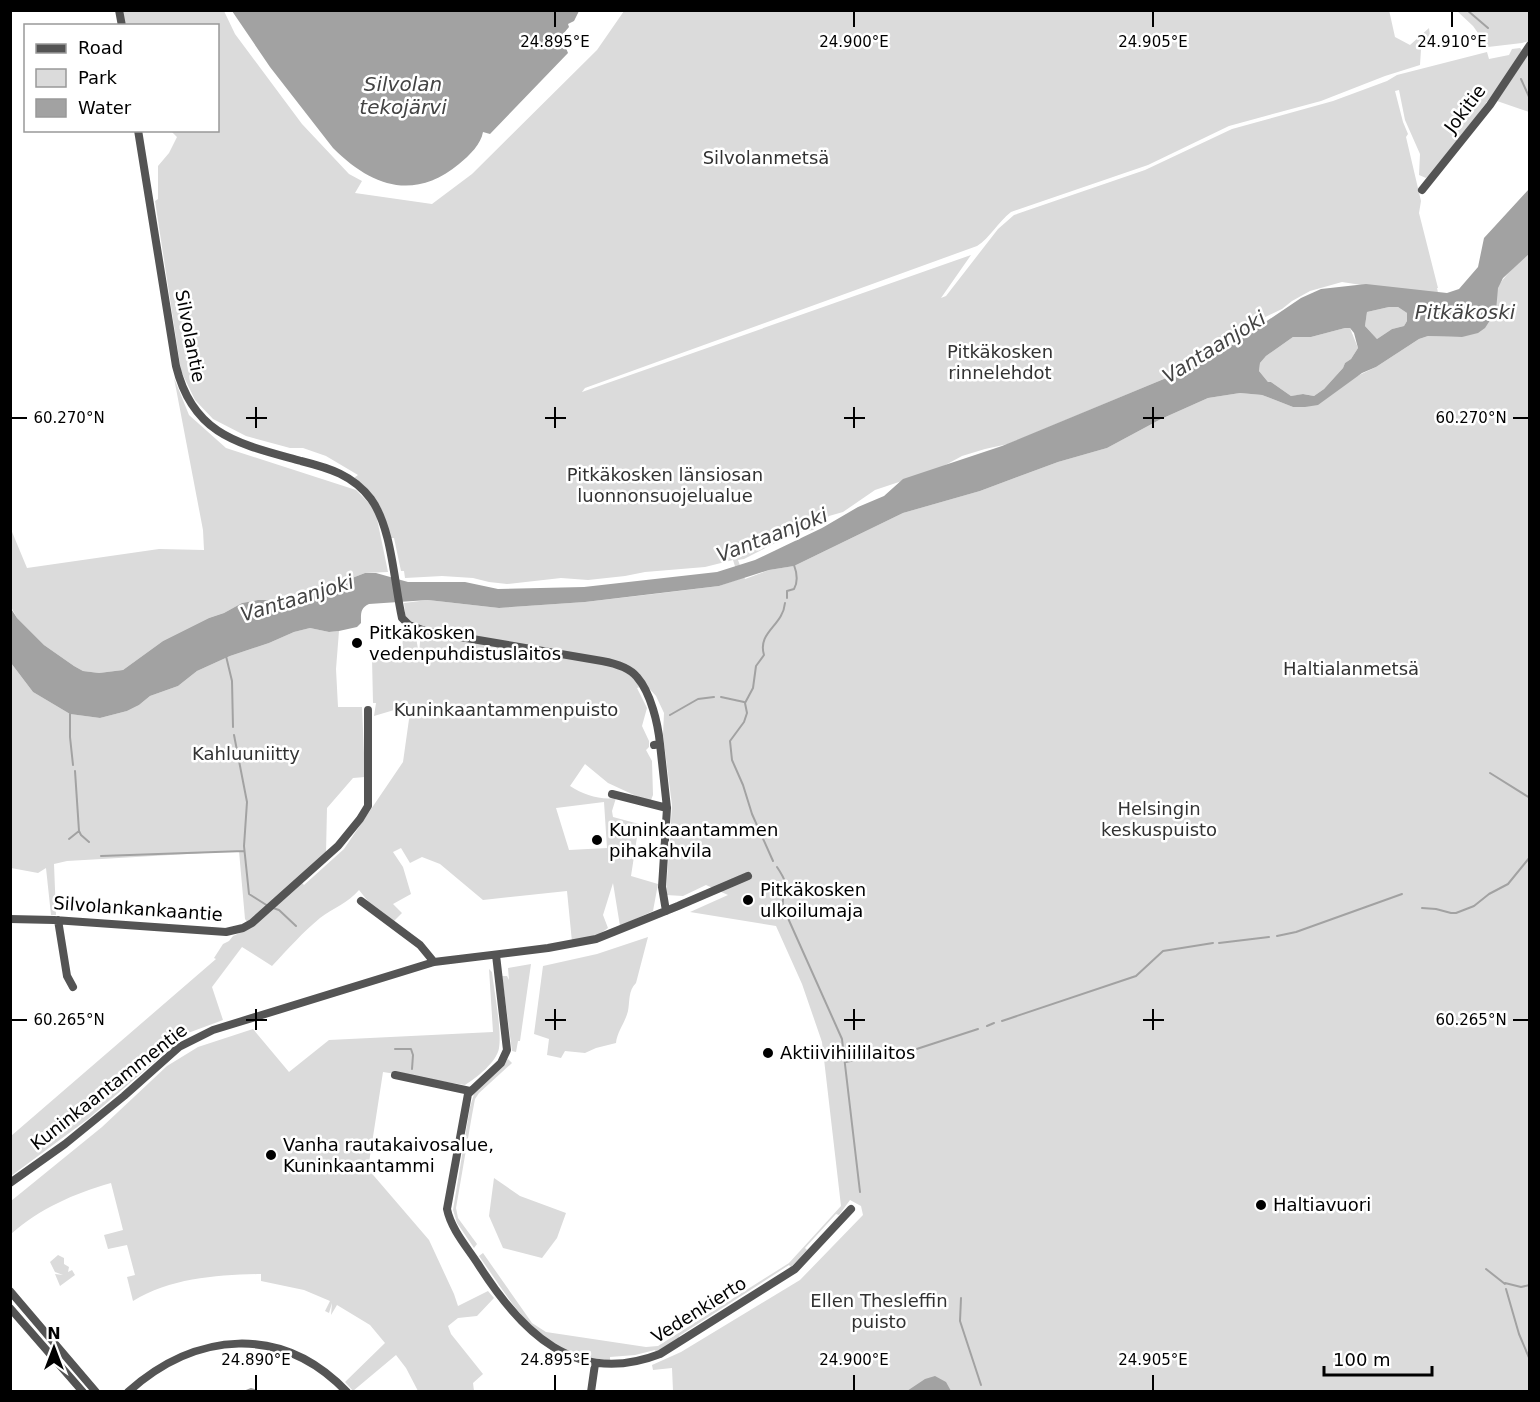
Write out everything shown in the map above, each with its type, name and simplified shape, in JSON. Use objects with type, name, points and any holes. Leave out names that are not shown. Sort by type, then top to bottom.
[{"type":"street","name":"Jokitie","points":[[1422,190],[1490,105],[1530,45]]},
{"type":"street","name":"Silvolantie","points":[[138,132],[176,366],[181,387],[190,403],[211,426],[226,437],[244,445],[336,470],[354,481],[377,508],[388,542],[404,621],[425,632],[602,661],[619,666],[636,676],[658,723],[657,745],[667,808]]},
{"type":"street","name":"Silvolankankaantie","points":[[10,919],[58,920],[226,932],[252,923],[338,846],[368,806],[368,710]]},
{"type":"street","points":[[612,794],[667,808],[662,887],[666,911]]},
{"type":"street","name":"Kuninkaantammentie","points":[[10,1183],[65,1144],[187,1042],[234,1023],[434,962],[584,942],[606,936],[748,876]]},
{"type":"street","points":[[359,901],[420,945],[434,962]]},
{"type":"street","points":[[58,920],[67,976],[73,987]]},
{"type":"street","points":[[395,1075],[470,1091],[501,1063],[507,1050],[496,955]]},
{"type":"street","name":"Vedenkierto","points":[[470,1091],[448,1201],[449,1216],[490,1282],[529,1330],[540,1340],[563,1354],[595,1364],[648,1362],[795,1269],[851,1209]]},
{"type":"street","points":[[10,1291],[96,1392]]},
{"type":"street","points":[[10,1308],[83,1392]]},
{"type":"street","points":[[128,1392],[155,1370],[178,1358],[206,1348],[248,1342],[271,1345],[300,1356],[329,1374],[346,1391]]},
{"type":"street","points":[[591,1392],[595,1364]]},
{"type":"green space","points":[[1389,10],[1395,37],[1410,45],[1429,28],[1431,43],[1421,49],[1420,65],[1321,101],[1229,126],[1148,165],[1011,212],[977,246],[585,388],[582,392],[971,255],[941,298],[946,296],[998,229],[1014,215],[1145,170],[1232,129],[1333,101],[1397,75],[1487,52],[1489,59],[1509,55],[1512,49],[1522,50],[1490,98],[1426,178],[1419,175],[1420,154],[1405,120],[1399,90],[1395,91],[1408,134],[1406,137],[1421,201],[1419,213],[1439,297],[1342,282],[1310,291],[1282,309],[1257,321],[1249,329],[1246,337],[1202,363],[1008,444],[962,456],[938,469],[875,490],[843,512],[829,516],[813,530],[795,533],[738,560],[745,579],[769,570],[794,566],[903,513],[980,491],[1058,462],[1107,448],[1161,419],[1208,398],[1240,393],[1262,395],[1293,407],[1376,367],[1419,339],[1428,336],[1462,337],[1502,281],[1529,254],[1529,1391],[673,1391],[672,1368],[653,1370],[652,1365],[681,1352],[800,1280],[863,1215],[861,1206],[850,1200],[839,1215],[836,1214],[805,1248],[807,1250],[791,1267],[789,1265],[656,1352],[655,1350],[635,1355],[610,1357],[610,1360],[597,1359],[571,1353],[547,1340],[525,1319],[479,1256],[483,1253],[532,1323],[546,1332],[646,1347],[658,1346],[789,1263],[841,1206],[822,1042],[802,984],[776,926],[690,912],[728,895],[706,885],[683,896],[666,895],[672,805],[663,735],[664,713],[656,696],[646,685],[637,688],[647,708],[642,726],[649,741],[649,747],[646,750],[652,761],[653,795],[651,800],[647,801],[608,783],[585,764],[570,786],[592,796],[616,798],[612,811],[613,817],[639,824],[631,876],[658,884],[653,911],[620,926],[613,883],[603,915],[608,928],[598,935],[572,942],[567,891],[483,900],[440,864],[422,857],[410,863],[401,848],[393,852],[403,867],[411,894],[393,904],[402,913],[394,921],[371,905],[359,890],[314,923],[272,966],[242,947],[212,987],[223,1020],[188,1033],[88,1119],[11,1176],[11,1136],[216,959],[214,958],[223,944],[233,936],[251,928],[344,849],[403,762],[411,705],[374,716],[376,703],[373,703],[372,658],[403,658],[402,624],[416,637],[419,655],[421,628],[407,619],[404,603],[428,600],[499,608],[585,602],[719,586],[739,579],[733,560],[705,567],[588,580],[561,578],[507,584],[473,578],[442,576],[405,578],[404,571],[401,571],[394,538],[391,538],[379,504],[375,497],[354,478],[358,475],[326,456],[303,448],[290,448],[246,436],[213,419],[195,400],[181,371],[155,201],[158,199],[158,166],[169,153],[177,137],[172,132],[219,132],[219,24],[126,24],[123,21],[122,11],[224,11],[235,34],[302,124],[349,174],[362,181],[355,193],[432,204],[472,174],[597,50],[624,11]],"holes":[[[604,802],[607,848],[569,850],[556,808]]]},
{"type":"green space","points":[[1457,11],[1529,11],[1529,41],[1488,47],[1473,26]]},
{"type":"green space","points":[[1529,53],[1529,112],[1497,101]]},
{"type":"green space","points":[[1398,307],[1407,313],[1407,321],[1404,326],[1392,329],[1377,339],[1365,326],[1367,312]]},
{"type":"green space","points":[[1350,328],[1358,348],[1324,389],[1314,396],[1304,394],[1291,396],[1268,382],[1259,371],[1260,363],[1266,356],[1293,337],[1311,337]]},
{"type":"green space","points":[[174,378],[189,415],[226,448],[356,490],[375,509],[388,572],[365,573],[295,600],[258,600],[242,603],[163,641],[123,670],[99,673],[83,671],[44,645],[17,618],[11,607],[10,527],[27,568],[159,549],[204,550],[203,530]]},
{"type":"green space","name":"Kahluuniitty","points":[[310,628],[329,632],[339,631],[336,669],[338,707],[362,707],[365,777],[353,778],[327,808],[326,853],[248,923],[245,919],[239,851],[67,861],[54,864],[56,915],[51,915],[46,868],[38,873],[11,868],[11,663],[33,692],[70,714],[100,718],[127,711],[150,696],[178,686],[197,671],[230,656]]},
{"type":"green space","points":[[648,937],[636,983],[630,993],[628,1011],[616,1043],[585,1053],[565,1051],[561,1058],[547,1055],[549,1039],[534,1034],[543,966],[597,954]]},
{"type":"green space","points":[[531,964],[520,1041],[518,1041],[516,1052],[512,1051],[502,976],[507,976],[509,980],[508,968]]},
{"type":"green space","points":[[489,969],[492,972],[499,1031],[499,1048],[494,1059],[480,1074],[465,1085],[383,1072],[368,1169],[429,1240],[458,1306],[488,1291],[494,1298],[477,1316],[458,1318],[448,1326],[451,1334],[483,1374],[473,1383],[474,1391],[418,1391],[396,1355],[353,1391],[345,1382],[385,1343],[370,1325],[337,1305],[331,1315],[332,1303],[329,1313],[325,1311],[330,1301],[304,1290],[261,1281],[261,1274],[195,1279],[163,1287],[133,1301],[127,1277],[135,1275],[127,1245],[108,1249],[104,1235],[123,1230],[111,1183],[58,1203],[11,1234],[11,1201],[102,1127],[167,1066],[198,1047],[253,1029],[289,1072],[329,1040],[493,1032]]},
{"type":"green space","points":[[508,1059],[512,1063],[475,1099],[472,1115],[456,1208],[458,1218],[477,1244],[474,1248],[457,1223],[453,1210],[470,1107],[474,1094]]},
{"type":"green space","points":[[494,1178],[520,1196],[566,1213],[557,1238],[542,1258],[503,1248],[489,1216]]},
{"type":"green space","points":[[58,1255],[64,1258],[64,1264],[69,1267],[68,1272],[72,1270],[75,1275],[60,1286],[55,1274],[63,1275],[55,1272],[50,1262]]},
{"type":"water","name":"Silvolan tekojärvi","points":[[232,11],[579,11],[574,21],[568,24],[569,27],[552,47],[566,48],[568,53],[490,134],[483,132],[480,141],[471,153],[442,176],[426,183],[410,185],[378,180],[363,172],[333,148],[270,67]]},
{"type":"water","name":"Pitkäkoski","points":[[1529,189],[1529,254],[1503,278],[1498,288],[1496,311],[1485,328],[1478,333],[1462,337],[1428,336],[1419,339],[1376,367],[1362,373],[1318,405],[1293,407],[1262,395],[1240,393],[1208,398],[1161,419],[1107,448],[1058,462],[980,491],[903,513],[794,566],[769,570],[719,586],[585,602],[499,608],[428,600],[369,604],[363,609],[361,623],[357,627],[329,632],[310,628],[294,632],[197,671],[178,686],[150,696],[127,711],[100,718],[70,714],[33,692],[11,663],[10,607],[17,618],[44,645],[83,671],[99,673],[123,670],[163,641],[242,603],[258,600],[295,600],[365,573],[376,573],[408,582],[465,582],[498,589],[584,587],[717,572],[755,560],[822,528],[858,507],[884,496],[903,479],[1002,446],[1188,369],[1224,350],[1301,298],[1321,289],[1366,284],[1447,293],[1459,289],[1478,267],[1484,238]],"holes":[[[1398,307],[1407,313],[1407,321],[1404,326],[1392,329],[1377,339],[1365,326],[1367,312]],[[1350,328],[1354,333],[1358,348],[1324,389],[1314,396],[1303,394],[1291,396],[1268,382],[1259,371],[1260,363],[1266,356],[1293,337],[1311,337]]]},
{"type":"water","points":[[935,1376],[946,1382],[951,1391],[907,1391],[925,1379]]},
{"type":"waterway","points":[[1467,10],[1488,28]]},
{"type":"waterway","points":[[1521,79],[1530,99]]},
{"type":"waterway","points":[[787,598],[787,591],[794,589],[796,583],[794,565]]},
{"type":"waterway","points":[[773,861],[732,760],[730,741],[744,722],[747,713],[745,703],[753,688],[756,666],[764,655],[764,640],[780,618],[785,603]]},
{"type":"waterway","points":[[226,656],[232,681],[233,727]]},
{"type":"waterway","points":[[670,715],[698,699],[714,697]]},
{"type":"waterway","points":[[721,697],[744,702]]},
{"type":"waterway","points":[[70,714],[73,765]]},
{"type":"waterway","points":[[234,735],[247,802],[244,846],[249,894],[268,906]]},
{"type":"waterway","points":[[69,839],[79,831],[75,771]]},
{"type":"waterway","points":[[1490,773],[1530,798]]},
{"type":"waterway","points":[[79,831],[89,842]]},
{"type":"waterway","points":[[101,856],[244,851]]},
{"type":"waterway","points":[[1422,908],[1456,913],[1474,906],[1489,894],[1508,884],[1530,857]]},
{"type":"waterway","points":[[777,867],[785,884],[783,907],[842,1039],[860,1192]]},
{"type":"waterway","points":[[1277,936],[1296,932],[1402,894]]},
{"type":"waterway","points":[[273,908],[279,910],[296,926]]},
{"type":"waterway","points":[[1219,943],[1269,937]]},
{"type":"waterway","points":[[1002,1021],[1136,976],[1163,951],[1213,943]]},
{"type":"waterway","points":[[987,1026],[994,1023]]},
{"type":"waterway","points":[[862,1060],[889,1058],[978,1029]]},
{"type":"waterway","points":[[395,1049],[411,1049],[412,1069]]},
{"type":"waterway","points":[[846,1062],[855,1060]]},
{"type":"waterway","points":[[1486,1269],[1505,1284]]},
{"type":"waterway","points":[[1505,1283],[1521,1287],[1530,1285]]},
{"type":"waterway","points":[[1506,1289],[1519,1334],[1530,1360]]},
{"type":"waterway","points":[[961,1298],[960,1321],[981,1385]]},
{"type":"waterway","points":[[244,1392],[251,1389],[260,1392]]},
{"type":"place","name":"Pitkäkosken vedenpuhdistuslaitos","points":[[357,643]]},
{"type":"place","name":"Kuninkaantammen pihakahvila","points":[[597,840]]},
{"type":"place","name":"Pitkäkosken ulkoilumaja","points":[[748,900]]},
{"type":"place","name":"Aktiivihiililaitos","points":[[768,1053]]},
{"type":"place","name":"Vanha rautakaivosalue, Kuninkaantammi","points":[[271,1155]]},
{"type":"place","name":"Haltiavuori","points":[[1261,1205]]},
{"type":"park label","name":"Silvolanmetsä","points":[[766,158]]},
{"type":"park label","name":"Pitkäkosken rinnelehdot","points":[[1000,362]]},
{"type":"park label","name":"Pitkäkosken länsiosan luonnonsuojelualue","points":[[665,485]]},
{"type":"park label","name":"Haltialanmetsä","points":[[1351,669]]},
{"type":"park label","name":"Kuninkaantammenpuisto","points":[[506,710]]},
{"type":"park label","name":"Helsingin keskuspuisto","points":[[1159,819]]},
{"type":"park label","name":"Ellen Thesleffin puisto","points":[[879,1311]]},
{"type":"water label","name":"Vantaanjoki","points":[[1214,347]]},
{"type":"water label","name":"Vantaanjoki","points":[[772,535]]},
{"type":"water label","name":"Vantaanjoki","points":[[297,598]]}]
